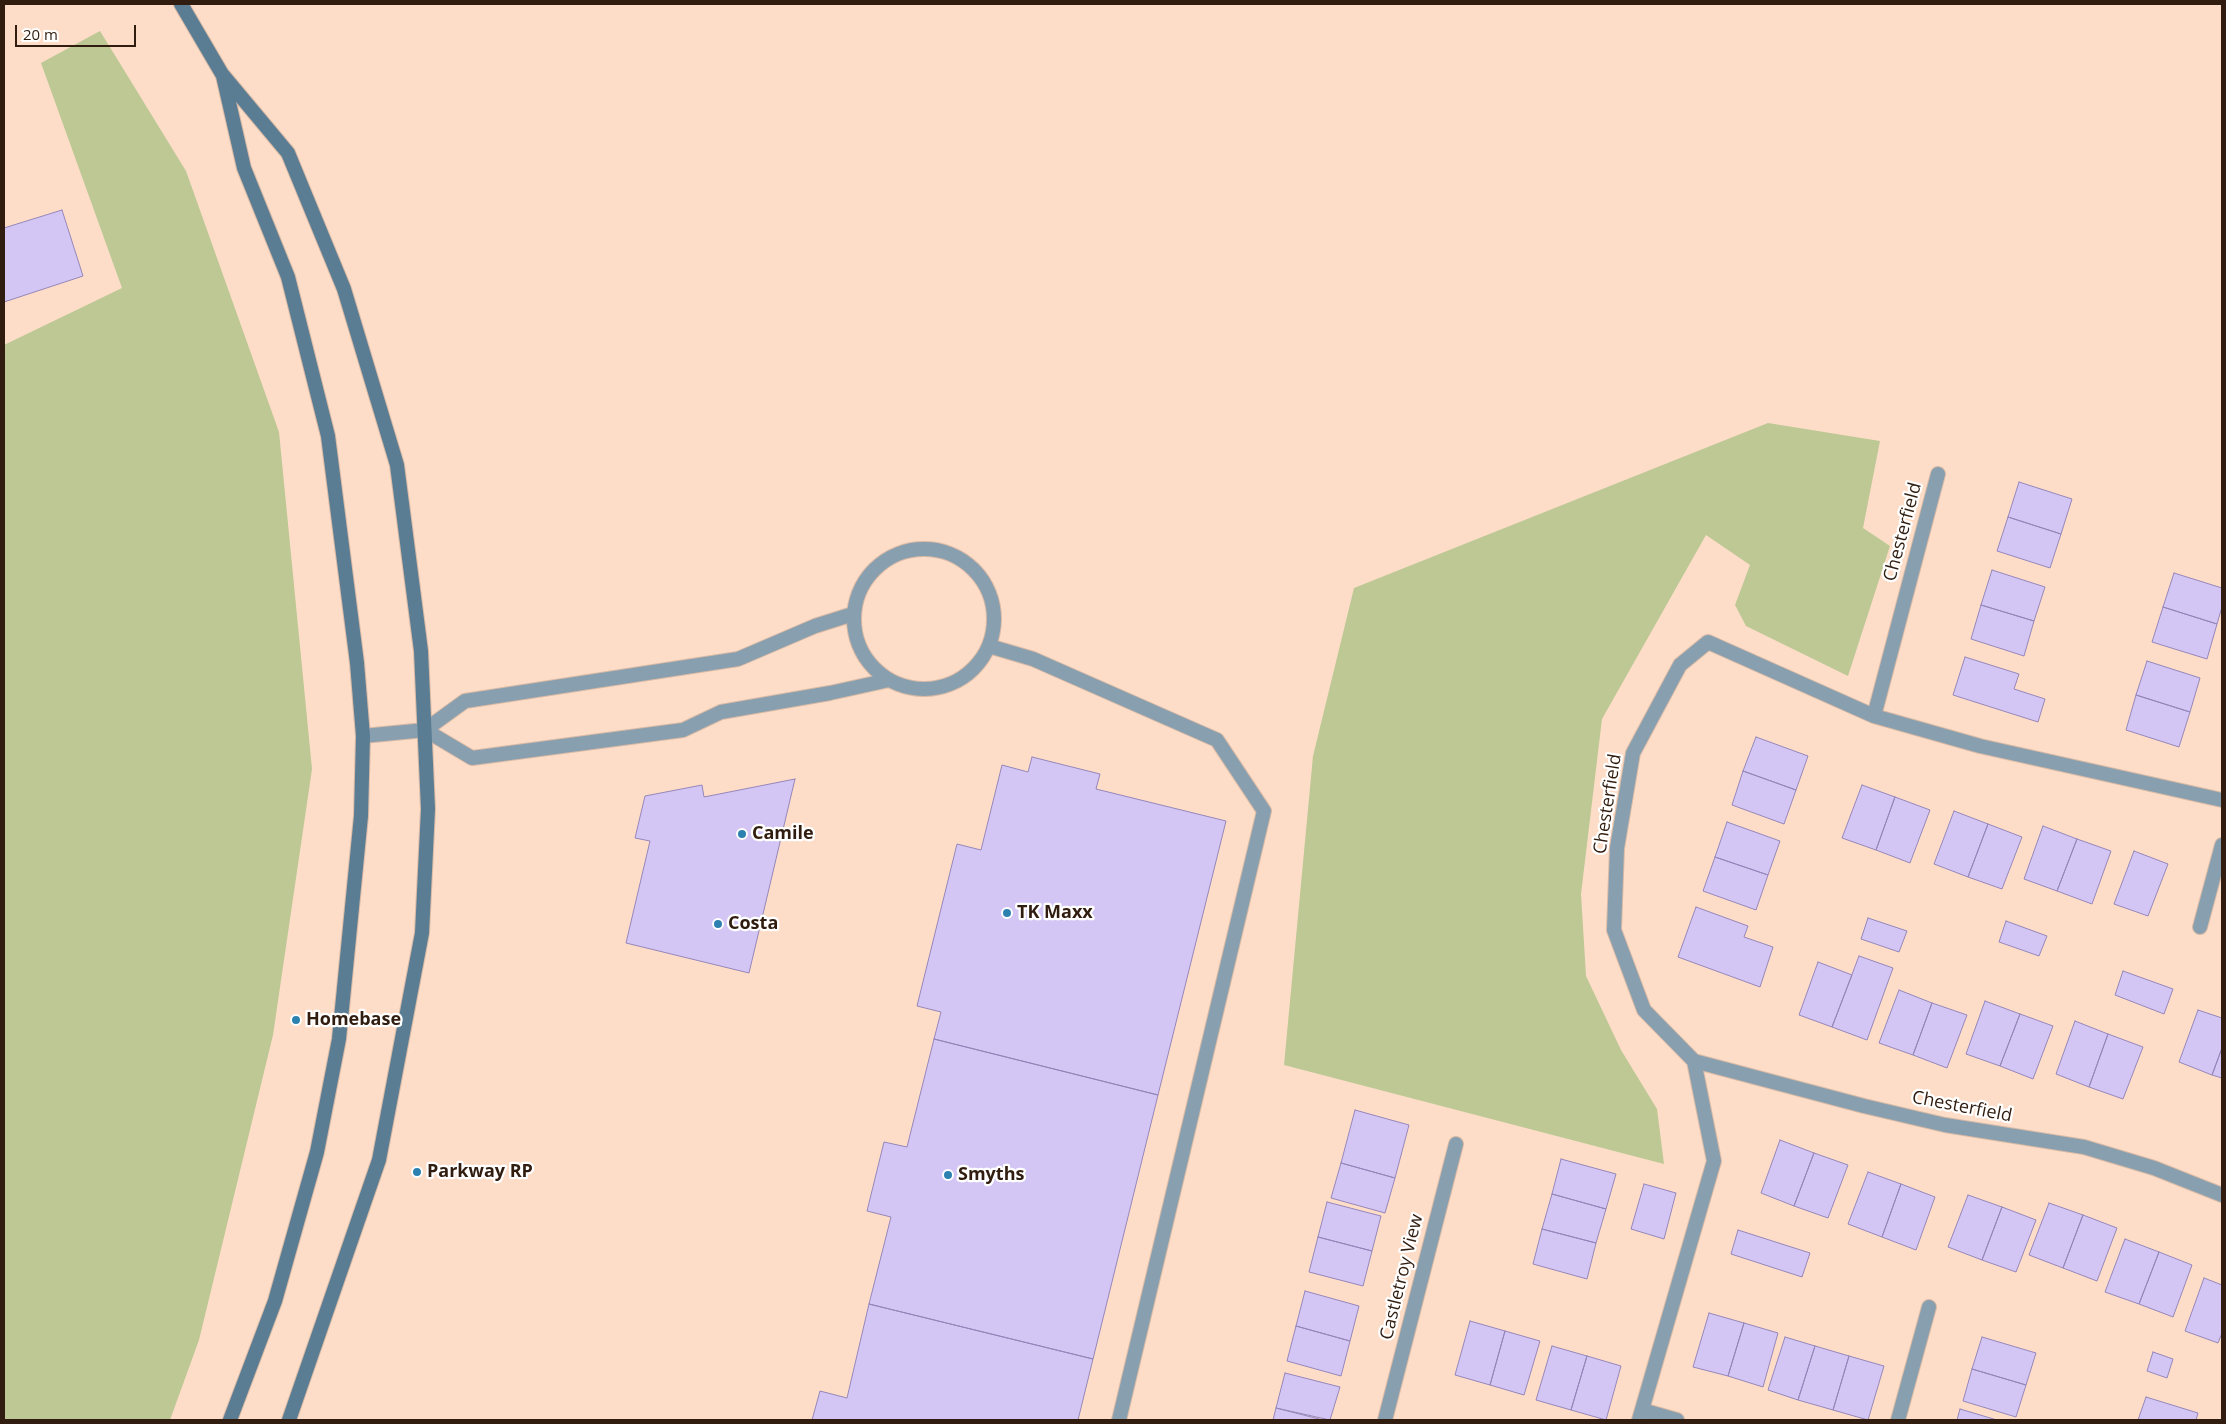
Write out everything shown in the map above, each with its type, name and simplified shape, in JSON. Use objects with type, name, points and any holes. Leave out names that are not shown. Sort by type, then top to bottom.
[{"type":"main road","points":[[181,4],[222,74],[288,153],[344,289],[396,466],[421,651],[428,809],[422,933],[381,1150],[289,1420]]},
{"type":"main road","points":[[222,74],[244,168],[288,277],[328,436],[356,653],[363,736],[361,816],[339,1039],[317,1152],[275,1301],[230,1420]]},
{"type":"street","name":"Chesterfield","points":[[1874,716],[1938,474]]},
{"type":"street","points":[[910,550],[940,550],[968,564],[987,587],[994,616],[989,646],[977,666],[958,681],[935,689],[912,688],[889,680],[870,665],[858,644],[853,614],[863,585],[882,562],[910,550]]},
{"type":"street","points":[[363,736],[425,730],[465,702],[738,659],[815,626],[853,614]]},
{"type":"street","name":"Chesterfield","points":[[2222,800],[1980,746],[1874,716],[1708,642],[1680,665],[1633,753],[1617,848],[1614,930],[1644,1010],[1694,1061],[1864,1106],[1945,1125],[2084,1147],[2154,1168],[2222,1195]]},
{"type":"street","points":[[989,646],[1033,659],[1217,740],[1264,811],[1119,1420]]},
{"type":"street","points":[[425,730],[472,758],[683,730],[720,712],[830,693],[889,680]]},
{"type":"street","points":[[2200,928],[2222,845]]},
{"type":"street","points":[[1677,1420],[1641,1415],[1714,1161],[1694,1061]]},
{"type":"street","name":"Castletroy View","points":[[1385,1420],[1456,1144]]},
{"type":"street","points":[[1898,1420],[1929,1307]]},
{"type":"green space","points":[[100,31],[186,171],[279,432],[312,769],[273,1035],[199,1340],[170,1420],[4,1420],[4,345],[122,288],[41,63]]},
{"type":"green space","points":[[1768,423],[1880,441],[1863,528],[1890,546],[1848,676],[1746,626],[1735,605],[1750,565],[1706,535],[1602,719],[1581,894],[1586,976],[1621,1050],[1657,1109],[1664,1164],[1284,1065],[1313,756],[1354,588]]},
{"type":"building","points":[[62,210],[83,276],[4,302],[4,228]]},
{"type":"building","points":[[2019,482],[2072,499],[2061,534],[2008,517]]},
{"type":"building","points":[[2008,517],[2061,534],[2050,568],[1997,551]]},
{"type":"building","points":[[1992,570],[2045,587],[2034,621],[1981,605]]},
{"type":"building","points":[[2174,573],[2222,588],[2222,607],[2217,624],[2163,607]]},
{"type":"building","points":[[1981,605],[2034,621],[2024,656],[1971,639]]},
{"type":"building","points":[[2163,607],[2217,624],[2207,659],[2152,642]]},
{"type":"building","points":[[1965,657],[2019,674],[2014,689],[2045,699],[2038,722],[1953,695]]},
{"type":"building","points":[[2147,661],[2200,678],[2190,712],[2136,695]]},
{"type":"building","points":[[2136,695],[2190,712],[2179,747],[2126,730]]},
{"type":"building","points":[[1756,737],[1808,756],[1796,790],[1743,771]]},
{"type":"building","points":[[1032,757],[1100,774],[1096,789],[1226,821],[1158,1095],[934,1039],[941,1012],[917,1006],[957,844],[981,850],[1002,765],[1028,772]]},
{"type":"building","points":[[1743,771],[1796,790],[1784,824],[1732,805]]},
{"type":"building","points":[[795,779],[749,973],[626,943],[650,841],[635,838],[645,796],[702,785],[704,797]]},
{"type":"building","points":[[1862,785],[1895,797],[1876,850],[1842,838]]},
{"type":"building","points":[[1895,797],[1930,810],[1910,863],[1876,850]]},
{"type":"building","points":[[1954,811],[1988,824],[1968,877],[1934,864]]},
{"type":"building","points":[[1727,822],[1780,841],[1768,875],[1715,857]]},
{"type":"building","points":[[1988,824],[2022,837],[2002,889],[1968,877]]},
{"type":"building","points":[[2043,826],[2077,839],[2057,891],[2024,879]]},
{"type":"building","points":[[2077,839],[2111,851],[2092,904],[2057,891]]},
{"type":"building","points":[[2134,851],[2168,864],[2148,916],[2114,904]]},
{"type":"building","points":[[1715,857],[1768,875],[1756,910],[1703,891]]},
{"type":"building","points":[[1696,907],[1748,926],[1744,937],[1773,947],[1760,987],[1678,957]]},
{"type":"building","points":[[1868,918],[1907,931],[1899,952],[1861,939]]},
{"type":"building","points":[[2006,921],[2047,936],[2039,956],[1999,942]]},
{"type":"building","points":[[1859,956],[1893,968],[1867,1040],[1832,1027]]},
{"type":"building","points":[[1818,962],[1852,975],[1832,1027],[1799,1015]]},
{"type":"building","points":[[2123,971],[2173,989],[2164,1014],[2115,995]]},
{"type":"building","points":[[1899,990],[1932,1003],[1913,1055],[1879,1043]]},
{"type":"building","points":[[1985,1001],[2020,1014],[2000,1066],[1966,1054]]},
{"type":"building","points":[[1932,1003],[1967,1015],[1947,1068],[1913,1055]]},
{"type":"building","points":[[2198,1010],[2222,1018],[2222,1048],[2212,1075],[2179,1062]]},
{"type":"building","points":[[2020,1014],[2053,1026],[2033,1079],[2000,1066]]},
{"type":"building","points":[[2075,1021],[2108,1034],[2089,1087],[2056,1074]]},
{"type":"building","points":[[2108,1034],[2143,1047],[2123,1099],[2089,1087]]},
{"type":"building","points":[[934,1039],[1158,1095],[1093,1359],[869,1304],[891,1217],[867,1211],[884,1142],[907,1147]]},
{"type":"building","points":[[2222,1048],[2222,1078],[2212,1075]]},
{"type":"building","points":[[1355,1110],[1409,1125],[1395,1178],[1341,1163]]},
{"type":"building","points":[[1780,1140],[1814,1153],[1794,1206],[1761,1193]]},
{"type":"building","points":[[1814,1153],[1848,1165],[1828,1218],[1794,1206]]},
{"type":"building","points":[[1561,1159],[1616,1174],[1606,1209],[1552,1194]]},
{"type":"building","points":[[1341,1163],[1395,1178],[1385,1213],[1331,1198]]},
{"type":"building","points":[[1868,1172],[1901,1184],[1882,1237],[1848,1224]]},
{"type":"building","points":[[1644,1184],[1676,1193],[1664,1239],[1631,1229]]},
{"type":"building","points":[[1901,1184],[1935,1197],[1916,1250],[1882,1237]]},
{"type":"building","points":[[1552,1194],[1606,1209],[1596,1243],[1542,1229]]},
{"type":"building","points":[[1968,1195],[2002,1207],[1982,1260],[1948,1247]]},
{"type":"building","points":[[1327,1202],[1381,1216],[1372,1251],[1318,1237]]},
{"type":"building","points":[[2049,1203],[2083,1215],[2063,1268],[2029,1255]]},
{"type":"building","points":[[2002,1207],[2036,1220],[2016,1272],[1982,1260]]},
{"type":"building","points":[[2083,1215],[2117,1228],[2097,1281],[2063,1268]]},
{"type":"building","points":[[1542,1229],[1596,1243],[1587,1279],[1533,1264]]},
{"type":"building","points":[[1738,1230],[1810,1253],[1802,1277],[1731,1254]]},
{"type":"building","points":[[1318,1237],[1372,1251],[1363,1286],[1309,1272]]},
{"type":"building","points":[[2125,1239],[2159,1252],[2139,1304],[2105,1292]]},
{"type":"building","points":[[2159,1252],[2192,1265],[2173,1317],[2139,1304]]},
{"type":"building","points":[[2204,1278],[2222,1285],[2222,1333],[2218,1343],[2185,1331]]},
{"type":"building","points":[[1305,1291],[1359,1306],[1350,1341],[1296,1326]]},
{"type":"building","points":[[869,1304],[1093,1359],[1078,1420],[812,1420],[820,1391],[847,1398]]},
{"type":"building","points":[[1709,1313],[1744,1323],[1728,1376],[1693,1367]]},
{"type":"building","points":[[1470,1321],[1505,1331],[1490,1385],[1455,1375]]},
{"type":"building","points":[[1744,1323],[1778,1333],[1763,1387],[1728,1376]]},
{"type":"building","points":[[1296,1326],[1350,1341],[1341,1376],[1287,1361]]},
{"type":"building","points":[[1505,1331],[1540,1341],[1524,1395],[1490,1385]]},
{"type":"building","points":[[1785,1337],[1815,1346],[1798,1400],[1768,1390]]},
{"type":"building","points":[[1982,1337],[2036,1353],[2026,1385],[1972,1369]]},
{"type":"building","points":[[1552,1346],[1587,1356],[1571,1410],[1536,1400]]},
{"type":"building","points":[[1815,1346],[1849,1356],[1833,1410],[1798,1400]]},
{"type":"building","points":[[2153,1352],[2173,1359],[2167,1378],[2147,1371]]},
{"type":"building","points":[[1587,1356],[1621,1366],[1606,1420],[1571,1410]]},
{"type":"building","points":[[1849,1356],[1884,1366],[1868,1420],[1833,1410]]},
{"type":"building","points":[[1972,1369],[2026,1385],[2016,1417],[1963,1401]]},
{"type":"building","points":[[1285,1373],[1340,1387],[1330,1420],[1276,1408]]},
{"type":"building","points":[[2146,1397],[2198,1413],[2196,1420],[2138,1420]]},
{"type":"building","points":[[1276,1408],[1323,1420],[1273,1420]]},
{"type":"building","points":[[1960,1409],[1997,1420],[1957,1420]]},
{"type":"place","name":"Camile","points":[[742,834]]},
{"type":"place","name":"TK Maxx","points":[[1007,913]]},
{"type":"place","name":"Costa","points":[[718,924]]},
{"type":"place","name":"Homebase","points":[[296,1020]]},
{"type":"place","name":"Parkway RP","points":[[417,1172]]},
{"type":"place","name":"Smyths","points":[[948,1175]]}]
